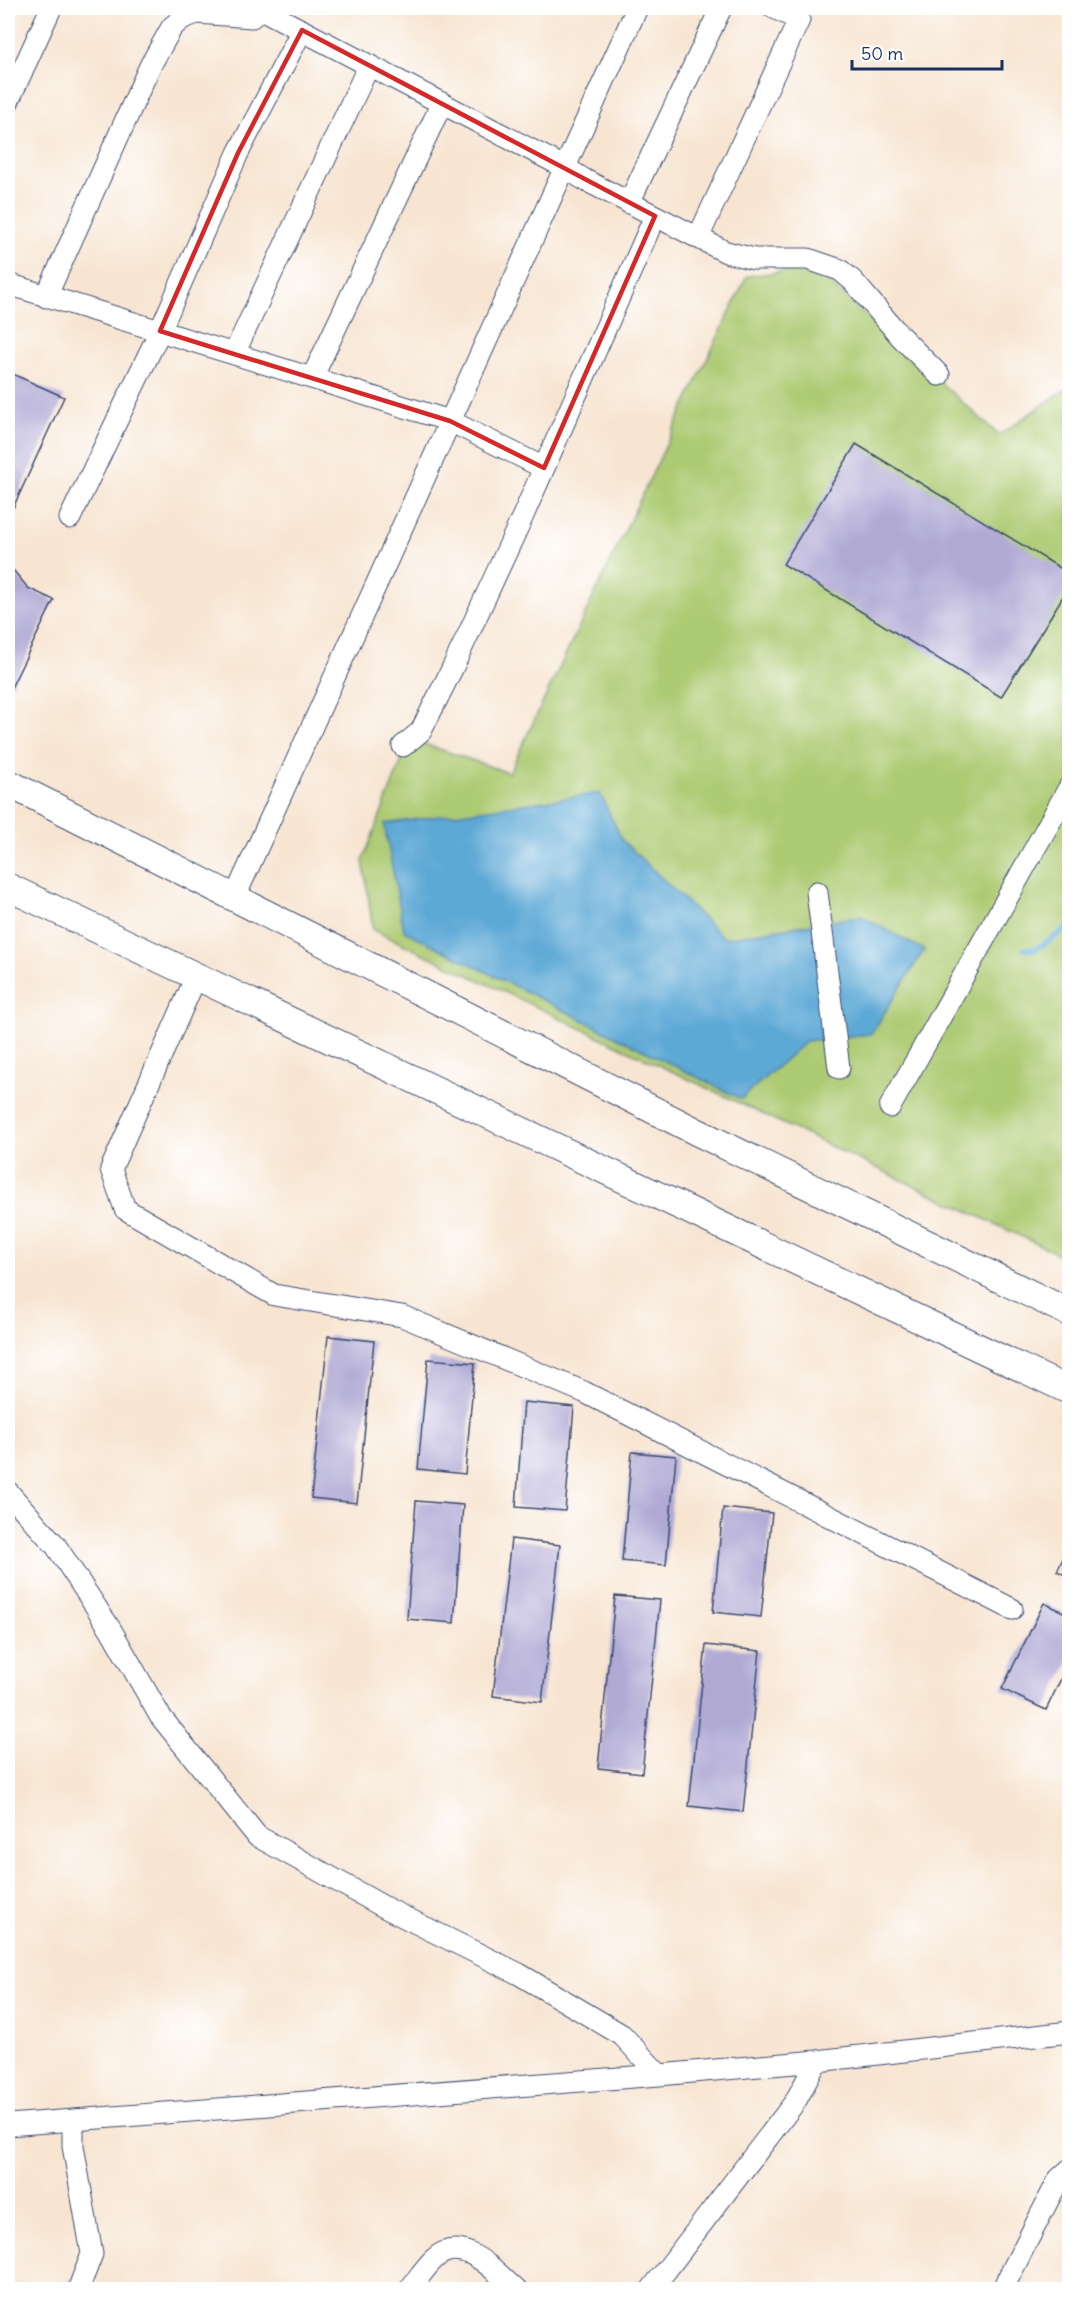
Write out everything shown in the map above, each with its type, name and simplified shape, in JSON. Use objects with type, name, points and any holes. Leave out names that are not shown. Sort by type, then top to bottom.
[{"type":"main road","points":[[8,783],[695,1131],[1070,1313]]},
{"type":"main road","points":[[8,887],[1070,1391]]},
{"type":"street","points":[[8,102],[51,8]]},
{"type":"street","points":[[46,297],[150,66],[172,27],[183,18],[197,13],[252,17],[259,8],[726,252],[754,259],[808,259],[840,270],[853,281],[900,336],[939,375]]},
{"type":"street","points":[[234,899],[637,8]]},
{"type":"street","points":[[629,203],[721,8]]},
{"type":"street","points":[[698,238],[799,20],[774,8]]},
{"type":"street","points":[[70,518],[160,332],[238,153],[302,30]]},
{"type":"street","points":[[234,354],[369,65]]},
{"type":"street","points":[[312,378],[442,104]]},
{"type":"street","points":[[403,746],[420,731],[429,716],[544,468],[655,216]]},
{"type":"street","points":[[8,285],[450,421],[544,468]]},
{"type":"street","points":[[890,1107],[1070,786]]},
{"type":"street","points":[[817,892],[839,1068]]},
{"type":"street","points":[[196,976],[111,1169],[125,1209],[274,1295],[402,1316],[584,1392],[1012,1609]]},
{"type":"street","points":[[8,1492],[56,1546],[111,1630],[160,1716],[257,1836],[384,1907],[519,1974],[622,2035],[659,2075]]},
{"type":"street","points":[[8,2125],[659,2075],[817,2061],[1070,2032]]},
{"type":"street","points":[[651,2289],[795,2102],[817,2061]]},
{"type":"street","points":[[73,2120],[73,2145],[92,2254],[78,2289]]},
{"type":"street","points":[[1002,2289],[1059,2179],[1070,2169]]},
{"type":"street","points":[[409,2289],[440,2255],[446,2251],[465,2250],[476,2256],[516,2289]]},
{"type":"highlighted area","points":[[302,30],[655,216],[544,468],[450,421],[160,331],[238,153]]},
{"type":"green space","points":[[813,268],[999,435],[1069,387],[1070,1253],[1067,1258],[373,930],[363,860],[410,739],[509,773],[747,276]]},
{"type":"water","points":[[600,793],[622,840],[724,938],[861,916],[924,950],[871,1034],[806,1041],[741,1099],[404,931],[384,824]]},
{"type":"building","points":[[8,372],[64,397],[8,519]]},
{"type":"building","points":[[856,444],[1070,574],[1070,585],[1001,697],[783,564]]},
{"type":"building","points":[[8,564],[28,588],[54,600],[8,694]]},
{"type":"building","points":[[328,1336],[374,1341],[357,1503],[311,1498]]},
{"type":"building","points":[[428,1359],[475,1363],[465,1474],[418,1469]]},
{"type":"building","points":[[524,1402],[574,1407],[565,1511],[516,1507]]},
{"type":"building","points":[[632,1452],[676,1456],[666,1565],[622,1561]]},
{"type":"building","points":[[416,1501],[463,1505],[454,1623],[407,1619]]},
{"type":"building","points":[[723,1508],[772,1513],[761,1617],[713,1612]]},
{"type":"building","points":[[511,1539],[560,1545],[542,1702],[493,1696]]},
{"type":"building","points":[[1070,1544],[1070,1577],[1057,1571]]},
{"type":"building","points":[[615,1596],[660,1600],[642,1773],[598,1768]]},
{"type":"building","points":[[1044,1603],[1070,1615],[1070,1660],[1046,1710],[1002,1689]]},
{"type":"building","points":[[706,1645],[760,1651],[743,1812],[689,1806]]},
{"type":"waterway","points":[[1025,949],[1036,949],[1070,927]]}]
